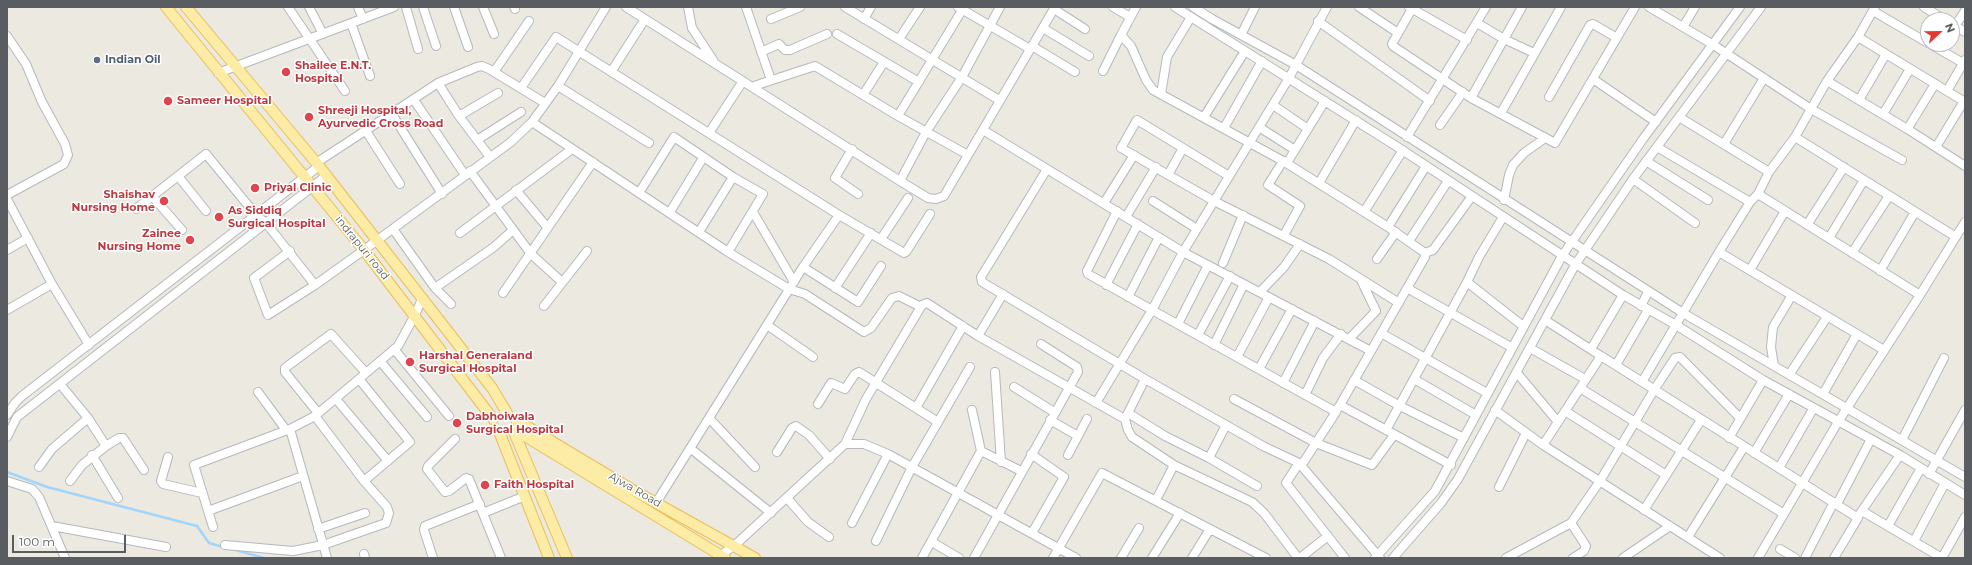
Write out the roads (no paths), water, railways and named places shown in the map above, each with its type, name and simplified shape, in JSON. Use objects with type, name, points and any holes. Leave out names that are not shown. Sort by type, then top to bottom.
[{"type":"main road","name":"indrapuri road","points":[[166,7],[218,73],[364,250],[493,419]]},
{"type":"main road","name":"indrapuri road","points":[[186,7],[317,164],[492,388],[507,413]]},
{"type":"main road","points":[[549,558],[500,434],[494,427],[493,419],[496,414],[501,412],[513,414],[515,427],[567,558]]},
{"type":"main road","points":[[500,434],[505,435],[515,427]]},
{"type":"main road","name":"Ajwa Road","points":[[515,427],[656,502],[755,558]]},
{"type":"main road","name":"Ajwa Road","points":[[515,427],[720,557]]},
{"type":"street","points":[[288,7],[308,39],[345,92]]},
{"type":"street","points":[[309,7],[322,34]]},
{"type":"street","points":[[358,7],[363,19]]},
{"type":"street","points":[[218,73],[394,7]]},
{"type":"street","points":[[406,7],[418,49]]},
{"type":"street","points":[[423,7],[436,46]]},
{"type":"street","points":[[454,7],[468,47]]},
{"type":"street","points":[[483,7],[494,34]]},
{"type":"street","points":[[290,252],[254,278],[266,314],[269,315],[315,285],[393,230],[490,157],[532,122],[558,86],[606,7]]},
{"type":"street","points":[[626,7],[754,86],[900,181],[928,198],[936,199],[941,198],[968,155],[1054,8],[1085,29]]},
{"type":"street","points":[[688,7],[692,28],[714,62]]},
{"type":"street","points":[[746,7],[771,80]]},
{"type":"street","points":[[771,19],[800,7]]},
{"type":"street","points":[[845,7],[999,100]]},
{"type":"street","points":[[864,19],[871,7]]},
{"type":"street","points":[[899,39],[920,7]]},
{"type":"street","points":[[900,181],[926,132],[962,77],[1000,7]]},
{"type":"street","points":[[1113,7],[1130,17]]},
{"type":"street","points":[[1103,71],[1136,7]]},
{"type":"street","points":[[1175,7],[1403,150],[1575,265],[1623,295],[1676,324],[1763,380],[1900,455],[1929,474],[1965,494]]},
{"type":"street","points":[[1193,7],[1296,65],[1648,292],[1965,477]]},
{"type":"street","points":[[1241,35],[1255,7]]},
{"type":"street","points":[[1096,403],[1152,310],[1183,252],[1289,78],[1318,21],[1327,7]]},
{"type":"street","points":[[1359,7],[1398,33]]},
{"type":"street","points":[[1407,137],[1486,7]]},
{"type":"street","points":[[1471,98],[1522,7]]},
{"type":"street","points":[[1501,113],[1561,7]]},
{"type":"street","points":[[1467,40],[1411,8],[1392,44],[1442,80],[1471,98],[1501,113],[1553,143],[1556,142],[1635,7]]},
{"type":"street","points":[[1649,7],[1712,44],[1811,108],[1902,160]]},
{"type":"street","points":[[1683,27],[1695,7]]},
{"type":"street","points":[[1047,169],[981,277],[982,282],[1145,380],[1264,446],[1300,464],[1378,557],[1426,503],[1451,465],[1487,393],[1562,256],[1656,122],[1740,7]]},
{"type":"street","points":[[1392,558],[1451,490],[1584,251],[1646,161],[1761,7]]},
{"type":"street","points":[[898,116],[933,60],[961,8],[1075,72]]},
{"type":"street","points":[[1642,382],[1750,202],[1758,194],[1769,172],[1795,137],[1827,82],[1858,37],[1874,9],[1920,37]]},
{"type":"street","points":[[1161,94],[1167,57],[1191,17]]},
{"type":"street","points":[[611,72],[645,19]]},
{"type":"street","points":[[494,72],[529,21]]},
{"type":"street","points":[[1318,21],[1430,101]]},
{"type":"street","points":[[351,23],[370,76]]},
{"type":"street","points":[[1477,23],[1504,39],[1534,53]]},
{"type":"street","points":[[1549,97],[1590,25],[1593,24],[1617,38]]},
{"type":"street","points":[[1042,28],[1089,56]]},
{"type":"street","points":[[761,52],[779,44],[785,50],[790,50],[827,34]]},
{"type":"street","points":[[837,34],[919,82]]},
{"type":"street","points":[[7,36],[26,64],[42,102],[65,144],[68,155],[64,164],[7,195]]},
{"type":"street","points":[[1121,36],[1131,46],[1136,54],[1149,85],[1161,94],[1285,162],[1396,232],[1424,253]]},
{"type":"street","points":[[1858,37],[1964,101],[1936,147]]},
{"type":"street","points":[[521,88],[554,38],[559,38],[839,216],[906,253],[930,214]]},
{"type":"street","points":[[1204,117],[1245,51]]},
{"type":"street","points":[[1946,52],[1964,62],[1947,91]]},
{"type":"street","points":[[1859,100],[1886,54]]},
{"type":"street","points":[[1224,128],[1262,61]]},
{"type":"street","points":[[863,95],[884,62]]},
{"type":"street","points":[[18,417],[8,408],[22,396],[256,215],[304,177],[317,164],[438,83],[482,66],[545,103]]},
{"type":"street","points":[[754,86],[815,66],[898,116],[968,155]]},
{"type":"street","points":[[1884,114],[1910,69]]},
{"type":"street","points":[[1724,144],[1764,78]]},
{"type":"street","points":[[1593,79],[1656,122]]},
{"type":"street","points":[[710,133],[744,81]]},
{"type":"street","points":[[1827,82],[1964,162]]},
{"type":"street","points":[[438,83],[459,116],[490,157]]},
{"type":"street","points":[[1908,128],[1935,84]]},
{"type":"street","points":[[558,86],[650,143]]},
{"type":"street","points":[[1440,126],[1463,92]]},
{"type":"street","points":[[459,116],[498,93]]},
{"type":"street","points":[[414,100],[467,173],[496,206],[531,254],[562,282]]},
{"type":"street","points":[[1284,235],[1300,206],[1268,185],[1295,150],[1325,101]]},
{"type":"street","points":[[1273,105],[1308,129]]},
{"type":"street","points":[[477,140],[521,112]]},
{"type":"street","points":[[392,114],[442,194]]},
{"type":"street","points":[[1679,117],[1769,172]]},
{"type":"street","points":[[1229,176],[1136,120],[1122,148],[1214,201],[1329,259],[1398,303]]},
{"type":"street","points":[[1319,183],[1356,120]]},
{"type":"street","points":[[532,122],[670,212],[728,252],[792,286],[864,332],[871,328],[892,298],[899,296],[921,307]]},
{"type":"street","points":[[1259,127],[1295,150]]},
{"type":"street","points":[[983,130],[1183,252],[1371,351]]},
{"type":"street","points":[[366,131],[400,184]]},
{"type":"street","points":[[639,193],[673,137],[703,158],[763,194],[728,252]]},
{"type":"street","points":[[1795,137],[1915,212],[1960,234]]},
{"type":"street","points":[[1504,200],[1509,175],[1513,165],[1524,153],[1545,138]]},
{"type":"street","points":[[1657,147],[1750,202]]},
{"type":"street","points":[[1168,174],[1183,148]]},
{"type":"street","points":[[460,233],[572,149]]},
{"type":"street","points":[[852,149],[835,178],[858,194]]},
{"type":"street","points":[[1364,212],[1403,150]]},
{"type":"street","points":[[136,209],[206,154],[256,215],[266,223],[315,285]]},
{"type":"street","points":[[1104,203],[1134,155]]},
{"type":"street","points":[[670,212],[703,158]]},
{"type":"street","points":[[1646,161],[1708,200]]},
{"type":"street","points":[[503,293],[593,162]]},
{"type":"street","points":[[1388,227],[1426,166]]},
{"type":"street","points":[[1126,217],[1156,167]]},
{"type":"street","points":[[1807,225],[1844,167]]},
{"type":"street","points":[[178,176],[206,212]]},
{"type":"street","points":[[7,437],[18,417],[326,176]]},
{"type":"street","points":[[699,232],[733,177]]},
{"type":"street","points":[[1633,179],[1695,223]]},
{"type":"street","points":[[1829,238],[1864,180]]},
{"type":"street","points":[[1409,241],[1448,181]]},
{"type":"street","points":[[516,190],[547,227]]},
{"type":"street","points":[[1758,194],[1920,295]]},
{"type":"street","points":[[152,196],[182,230]]},
{"type":"street","points":[[1424,253],[1433,250],[1472,196]]},
{"type":"street","points":[[1852,253],[1889,196]]},
{"type":"street","points":[[881,239],[908,198]]},
{"type":"street","points":[[7,199],[52,284],[89,345]]},
{"type":"street","points":[[1152,202],[1197,229]]},
{"type":"street","points":[[1750,270],[1785,211]]},
{"type":"street","points":[[753,212],[792,286]]},
{"type":"street","points":[[1117,212],[1087,271],[1090,276],[1305,395],[1386,430],[1451,465]]},
{"type":"street","points":[[1880,271],[1915,212]]},
{"type":"street","points":[[1223,263],[1243,215]]},
{"type":"street","points":[[656,502],[803,267],[839,216]]},
{"type":"street","points":[[1386,430],[1467,282],[1479,257],[1503,217]]},
{"type":"street","points":[[1758,558],[1847,407],[1960,234],[1965,222]]},
{"type":"street","points":[[1106,285],[1138,224]]},
{"type":"street","points":[[393,230],[435,288],[451,304]]},
{"type":"street","points":[[435,288],[494,247],[513,230]]},
{"type":"street","points":[[1377,258],[1396,232]]},
{"type":"street","points":[[835,288],[871,234]]},
{"type":"street","points":[[1128,297],[1159,237]]},
{"type":"street","points":[[7,250],[28,238]]},
{"type":"street","points":[[1260,292],[1288,262],[1300,244]]},
{"type":"street","points":[[544,306],[587,251]]},
{"type":"street","points":[[1719,252],[1884,350]]},
{"type":"street","points":[[1345,558],[1286,483],[1316,443],[1338,408],[1425,257],[1424,253]]},
{"type":"street","points":[[1178,324],[1208,265]]},
{"type":"street","points":[[803,267],[858,302],[881,266]]},
{"type":"street","points":[[1198,335],[1230,276]]},
{"type":"street","points":[[1349,339],[1376,311],[1361,279]]},
{"type":"street","points":[[1467,282],[1523,326]]},
{"type":"street","points":[[8,307],[52,284]]},
{"type":"street","points":[[1214,344],[1244,284]]},
{"type":"street","points":[[1407,288],[1511,348]]},
{"type":"street","points":[[1641,306],[1648,292]]},
{"type":"street","points":[[978,336],[1003,294]]},
{"type":"street","points":[[1591,349],[1623,295]]},
{"type":"street","points":[[1774,366],[1771,347],[1773,327],[1792,295]]},
{"type":"street","points":[[1237,357],[1269,297]]},
{"type":"street","points":[[213,527],[194,467],[195,464],[288,430],[317,415],[398,346],[422,299]]},
{"type":"street","points":[[720,557],[735,546],[845,444],[866,399],[923,303],[927,303],[978,336],[1068,388],[1209,458],[1257,486]]},
{"type":"street","points":[[1259,369],[1292,309]]},
{"type":"street","points":[[1616,365],[1648,310]]},
{"type":"street","points":[[1789,375],[1827,317]]},
{"type":"street","points":[[1545,320],[1729,438],[1836,503],[1888,526],[1942,558],[1965,517]]},
{"type":"street","points":[[1283,383],[1315,321]]},
{"type":"street","points":[[767,325],[813,357]]},
{"type":"street","points":[[916,408],[963,326]]},
{"type":"street","points":[[225,545],[293,551],[323,545],[386,523],[389,513],[387,507],[364,481],[285,372],[285,368],[331,334],[366,373]]},
{"type":"street","points":[[1305,395],[1323,358],[1340,334]]},
{"type":"street","points":[[1381,334],[1487,393]]},
{"type":"street","points":[[1823,394],[1857,334]]},
{"type":"street","points":[[974,558],[1021,471],[1078,372],[1077,367],[1041,344]]},
{"type":"street","points":[[1530,348],[1585,379]]},
{"type":"street","points":[[394,349],[449,416]]},
{"type":"street","points":[[1543,445],[1601,356]]},
{"type":"street","points":[[1506,558],[1572,523],[1600,481],[1654,390],[1674,360],[1680,357],[1740,418]]},
{"type":"street","points":[[1902,440],[1944,358]]},
{"type":"street","points":[[380,361],[427,417]]},
{"type":"street","points":[[876,541],[912,467],[970,367]]},
{"type":"street","points":[[818,404],[831,383],[844,389],[857,372],[859,372],[938,422]]},
{"type":"street","points":[[995,372],[1001,462]]},
{"type":"street","points":[[1517,373],[1558,422]]},
{"type":"street","points":[[359,379],[409,439],[409,443],[364,481]]},
{"type":"street","points":[[1414,379],[1476,415]]},
{"type":"street","points":[[1145,380],[1127,416],[1128,430],[1132,437],[1174,465],[1252,502],[1264,513],[1299,558],[1328,536]]},
{"type":"street","points":[[1354,380],[1400,406],[1464,438]]},
{"type":"street","points":[[1729,438],[1763,380]]},
{"type":"street","points":[[60,384],[88,418],[106,446]]},
{"type":"street","points":[[1014,387],[1054,412]]},
{"type":"street","points":[[1580,388],[1784,514]]},
{"type":"street","points":[[258,392],[288,430],[303,476],[326,558]]},
{"type":"street","points":[[1754,453],[1790,394]]},
{"type":"street","points":[[336,399],[388,461]]},
{"type":"street","points":[[1234,399],[1316,443],[1372,465],[1394,435]]},
{"type":"street","points":[[1778,468],[1813,408]]},
{"type":"street","points":[[922,558],[980,452],[972,410]]},
{"type":"street","points":[[1495,410],[1543,445],[1720,558]]},
{"type":"street","points":[[1929,474],[1965,410]]},
{"type":"street","points":[[1565,411],[1666,475]]},
{"type":"street","points":[[39,467],[56,446],[88,418]]},
{"type":"street","points":[[709,418],[755,467]]},
{"type":"street","points":[[1068,455],[1087,419]]},
{"type":"street","points":[[1050,420],[1078,436]]},
{"type":"street","points":[[1644,510],[1701,420]]},
{"type":"street","points":[[1209,458],[1226,425]]},
{"type":"street","points":[[777,452],[792,428],[796,426],[809,435],[830,459]]},
{"type":"street","points":[[1499,488],[1526,433]]},
{"type":"street","points":[[70,481],[92,455],[119,438],[123,438],[144,470]]},
{"type":"street","points":[[1805,558],[1871,439]]},
{"type":"street","points":[[455,440],[428,466],[427,469],[445,492],[449,491],[466,478],[469,479],[501,558]]},
{"type":"street","points":[[845,444],[864,444],[888,454],[1076,558]]},
{"type":"street","points":[[1688,537],[1744,447]]},
{"type":"street","points":[[690,448],[771,513]]},
{"type":"street","points":[[980,452],[1021,471]]},
{"type":"street","points":[[852,523],[888,454]]},
{"type":"street","points":[[1031,454],[1064,477],[1032,533]]},
{"type":"street","points":[[92,455],[118,498]]},
{"type":"street","points":[[1834,558],[1860,514],[1900,455]]},
{"type":"street","points":[[168,457],[161,481],[163,484],[202,493]]},
{"type":"street","points":[[1156,500],[1174,465]]},
{"type":"street","points":[[1888,526],[1921,468]]},
{"type":"street","points":[[1053,558],[1102,473],[1266,558]]},
{"type":"street","points":[[208,511],[303,476]]},
{"type":"street","points":[[7,481],[32,489],[39,497],[66,558]]},
{"type":"street","points":[[1914,541],[1945,483]]},
{"type":"street","points":[[483,513],[525,496]]},
{"type":"street","points":[[787,498],[808,522],[829,537]]},
{"type":"street","points":[[433,558],[424,530],[425,526],[480,504]]},
{"type":"street","points":[[318,529],[365,513]]},
{"type":"street","points":[[1152,558],[1180,513]]},
{"type":"street","points":[[1572,523],[1586,546],[1584,552],[1573,558]]},
{"type":"street","points":[[52,526],[166,547]]},
{"type":"street","points":[[1623,558],[1670,526]]},
{"type":"street","points":[[1121,558],[1139,528]]},
{"type":"street","points":[[1192,558],[1210,529]]},
{"type":"street","points":[[932,542],[959,558]]},
{"type":"street","points":[[1780,549],[1795,558]]},
{"type":"waterway","points":[[7,472],[47,487],[197,526],[209,543],[223,547]]},
{"type":"waterway","points":[[232,549],[264,558]]},
{"type":"place","name":"Indian Oil","points":[[97,60]]},
{"type":"place","name":"Shailee E.N.T. Hospital","points":[[286,72]]},
{"type":"place","name":"Sameer Hospital","points":[[168,101]]},
{"type":"place","name":"Shreeji Hospital, Ayurvedic Cross Road","points":[[309,117]]},
{"type":"place","name":"Priyal Clinic","points":[[255,188]]},
{"type":"place","name":"Shaishav Nursing Home","points":[[164,201]]},
{"type":"place","name":"As Siddiq Surgical Hospital","points":[[219,217]]},
{"type":"place","name":"Zainee Nursing Home","points":[[190,240]]},
{"type":"place","name":"Harshal Generaland Surgical Hospital","points":[[410,362]]},
{"type":"place","name":"Dabhoiwala Surgical Hospital","points":[[457,423]]},
{"type":"place","name":"Faith Hospital","points":[[485,485]]}]
